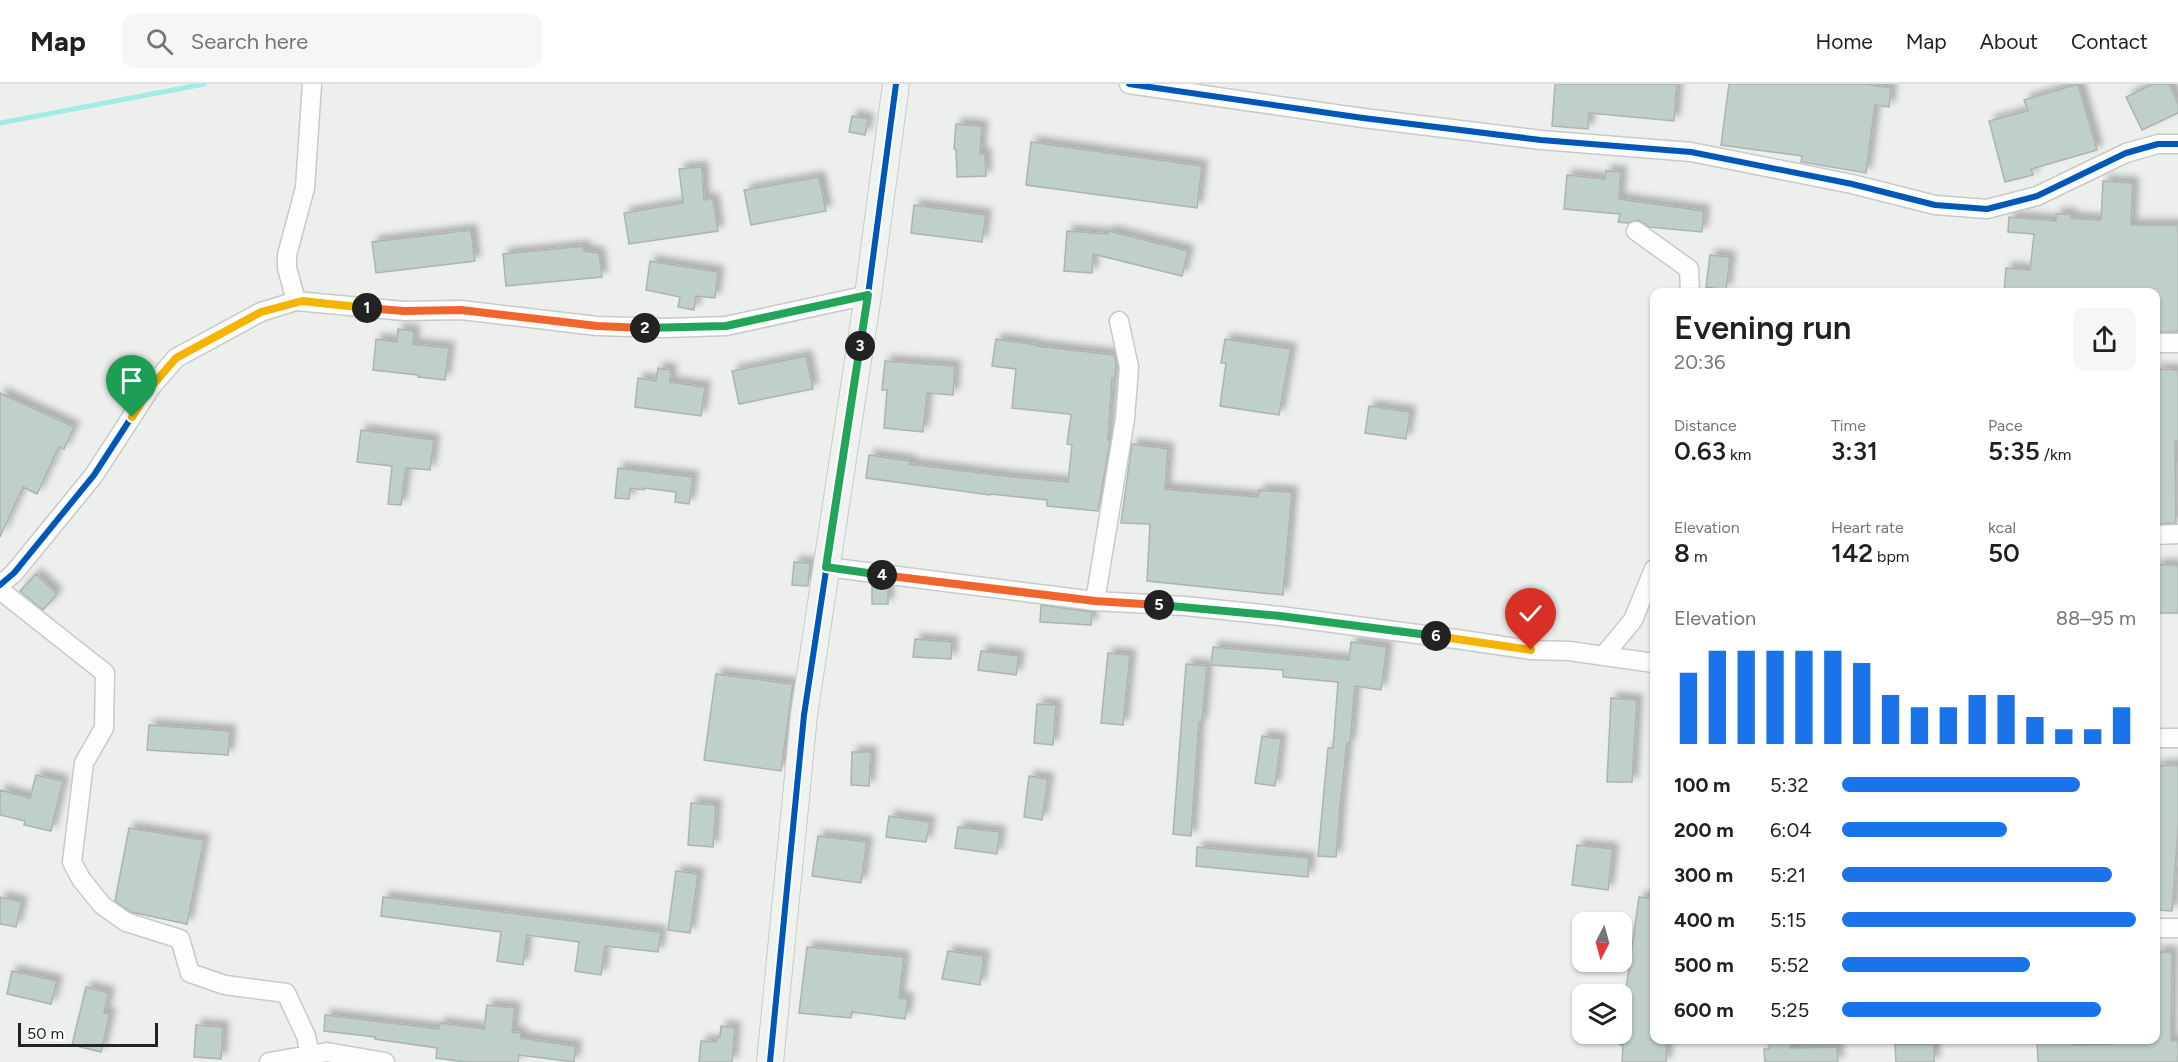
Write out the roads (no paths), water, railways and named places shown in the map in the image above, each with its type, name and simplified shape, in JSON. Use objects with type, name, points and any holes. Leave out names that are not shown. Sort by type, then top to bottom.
[{"type":"street","points":[[296,301],[287,268],[287,255],[306,188],[312,84]]},
{"type":"street","points":[[770,1062],[804,715],[868,295],[896,84]]},
{"type":"street","points":[[1129,84],[1363,118],[1541,140],[1692,152],[1852,184],[1935,205],[1987,209],[2037,196],[2126,153],[2157,144],[2178,144]]},
{"type":"street","points":[[1636,231],[1689,269],[1690,288]]},
{"type":"street","points":[[310,1055],[306,1036],[286,993],[225,985],[190,973],[180,939],[126,921],[102,905],[81,879],[72,862],[77,810],[84,763],[104,728],[105,673],[0,588],[94,475],[151,387],[176,358],[261,312],[296,301],[404,311],[461,310],[597,326],[666,328],[726,326],[868,295]]},
{"type":"street","points":[[1095,601],[1125,419],[1129,367],[1119,321]]},
{"type":"street","points":[[2160,343],[2178,343]]},
{"type":"street","points":[[2160,535],[2178,534]]},
{"type":"street","points":[[826,567],[1095,601],[1185,606],[1463,639],[1531,650],[1605,654],[1650,662]]},
{"type":"street","points":[[1605,654],[1633,620],[1650,579]]},
{"type":"street","points":[[2160,738],[2178,738]]},
{"type":"street","points":[[2160,928],[2178,928]]},
{"type":"street","points":[[269,1062],[327,1052],[385,1062]]},
{"type":"waterway","points":[[0,123],[204,84]]}]
